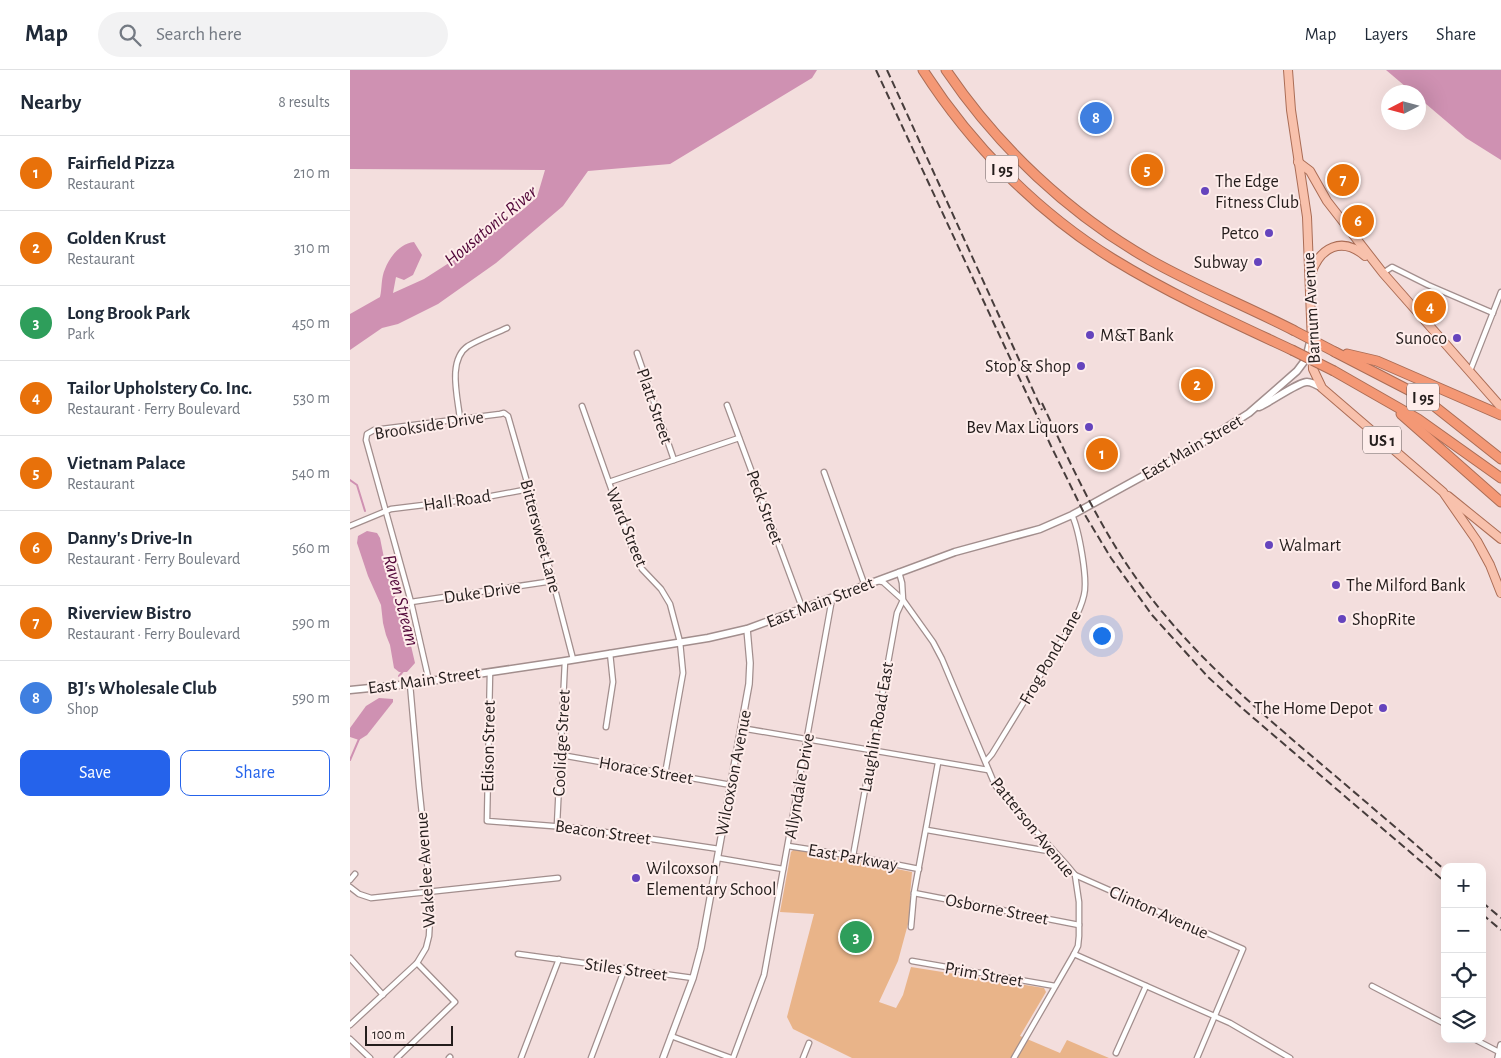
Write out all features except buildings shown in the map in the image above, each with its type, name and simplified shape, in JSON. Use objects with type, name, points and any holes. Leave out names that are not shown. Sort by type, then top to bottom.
[{"type":"highway","name":"I 95","points":[[923,70],[961,123],[1001,168],[1048,212],[1100,251],[1162,287],[1292,350],[1384,399],[1418,419],[1501,478]]},
{"type":"highway","name":"I 95","points":[[946,70],[975,109],[1015,155],[1059,195],[1111,235],[1157,264],[1293,330],[1424,398],[1501,459]]},
{"type":"highway","points":[[1335,352],[1377,361],[1501,415]]},
{"type":"highway","points":[[1384,399],[1501,502]]},
{"type":"main road","name":"Barnum Avenue","points":[[1288,70],[1288,90],[1307,217],[1313,369],[1322,388],[1443,492],[1477,541],[1490,565],[1501,593]]},
{"type":"main road","points":[[1298,162],[1310,171],[1326,201],[1383,273],[1501,407]]},
{"type":"main road","points":[[1310,277],[1320,256],[1336,246],[1352,248],[1375,263]]},
{"type":"main road","name":"East Main Street","points":[[1256,409],[1297,371],[1306,359],[1312,336]]},
{"type":"main road","name":"East Main Street","points":[[350,690],[410,684],[490,672],[747,630],[955,552],[1040,529],[1072,515],[1194,448],[1302,383],[1312,383],[1322,388]]},
{"type":"main road","points":[[1443,492],[1501,539]]},
{"type":"main road","points":[[1455,500],[1467,505],[1493,528],[1501,531]]},
{"type":"street","points":[[1383,273],[1392,267],[1493,313]]},
{"type":"street","points":[[1470,372],[1501,292]]},
{"type":"street","points":[[460,420],[455,373],[458,357],[470,345],[507,328]]},
{"type":"street","name":"Platt Street","points":[[637,353],[674,460]]},
{"type":"street","name":"Peck Street","points":[[727,405],[803,610]]},
{"type":"street","name":"Ward Street","points":[[582,406],[636,559],[642,569],[661,589],[666,598],[672,610],[680,642],[684,673],[665,774]]},
{"type":"street","name":"Brookside Drive","points":[[429,681],[411,602],[366,440],[368,433],[374,430],[506,414]]},
{"type":"street","name":"Bittersweet Lane","points":[[506,414],[510,419],[553,581],[569,660]]},
{"type":"street","points":[[609,482],[739,438]]},
{"type":"street","points":[[824,472],[865,586]]},
{"type":"street","name":"Hall Road","points":[[350,526],[386,511],[481,498],[529,489]]},
{"type":"street","name":"Frog Pond Lane","points":[[986,762],[1063,638],[1081,604],[1085,579],[1077,528],[1072,515]]},
{"type":"street","points":[[899,572],[902,583],[902,600]]},
{"type":"street","name":"Duke Drive","points":[[411,602],[553,581]]},
{"type":"street","name":"Patterson Avenue","points":[[877,581],[884,582],[902,600],[933,642],[942,659],[988,770],[1000,791],[1074,875],[1078,891],[1079,943],[1014,1058]]},
{"type":"street","name":"Allyndale Drive","points":[[732,1058],[762,980],[832,599]]},
{"type":"street","name":"Laughlin Road East","points":[[853,856],[902,600]]},
{"type":"street","name":"Wilcoxson Avenue","points":[[663,1058],[700,955],[750,678],[747,630]]},
{"type":"street","points":[[606,727],[613,682],[610,653]]},
{"type":"street","name":"Coolidge Street","points":[[557,825],[569,660]]},
{"type":"street","name":"Edison Street","points":[[487,820],[490,672]]},
{"type":"street","name":"Wakelee Avenue","points":[[350,1025],[417,962],[426,948],[429,936],[431,915],[430,892],[410,684]]},
{"type":"street","points":[[741,728],[988,770]]},
{"type":"street","name":"Horace Street","points":[[561,755],[731,785]]},
{"type":"street","points":[[911,927],[914,893],[938,763]]},
{"type":"street","name":"Beacon Street","points":[[487,820],[557,825],[719,849]]},
{"type":"street","points":[[927,830],[1055,852]]},
{"type":"street","name":"East Parkway","points":[[788,846],[918,869]]},
{"type":"street","points":[[718,858],[783,870]]},
{"type":"street","points":[[350,880],[355,874]]},
{"type":"street","name":"Clinton Avenue","points":[[1074,875],[1243,949],[1215,1016]]},
{"type":"street","points":[[350,887],[367,898],[558,878]]},
{"type":"street","name":"Osborne Street","points":[[914,893],[1079,925]]},
{"type":"street","name":"Stiles Street","points":[[518,954],[693,978]]},
{"type":"street","points":[[1074,954],[1238,1027],[1282,1056],[1290,1058]]},
{"type":"street","points":[[350,958],[382,995]]},
{"type":"street","points":[[521,1058],[558,959]]},
{"type":"street","name":"Prim Street","points":[[912,961],[1055,986]]},
{"type":"street","points":[[397,1058],[455,1002],[417,962]]},
{"type":"street","points":[[591,1058],[625,968]]},
{"type":"street","points":[[1116,1053],[1146,986]]},
{"type":"street","points":[[1372,986],[1441,1022]]},
{"type":"street","points":[[1197,1058],[1215,1016]]},
{"type":"street","points":[[671,1036],[732,1058]]},
{"type":"street","points":[[350,1038],[370,1058]]},
{"type":"street","points":[[804,1058],[809,1043]]},
{"type":"street","points":[[1480,1043],[1498,1055],[1501,1045]]},
{"type":"shaded area","points":[[350,70],[817,70],[812,78],[670,164],[588,171],[563,206],[496,263],[438,304],[398,324],[382,328],[350,350],[350,314],[380,297],[384,272],[396,251],[414,242],[422,255],[413,275],[404,280],[396,277],[393,293],[424,279],[477,245],[525,208],[537,197],[545,170],[350,169]]},
{"type":"shaded area","points":[[1386,70],[1501,70],[1501,160],[1466,138],[1426,104],[1426,85],[1404,85]]},
{"type":"shaded area","points":[[367,531],[377,533],[380,538],[387,573],[409,637],[415,663],[407,672],[399,672],[394,668],[390,645],[383,623],[381,605],[368,576],[357,543],[358,536]]},
{"type":"shaded area","points":[[379,698],[393,699],[393,702],[367,735],[359,740],[350,737],[350,728],[366,706]]},
{"type":"shaded area","points":[[794,849],[912,872],[910,896],[915,898],[898,961],[879,1002],[896,1008],[903,995],[911,967],[1044,988],[1046,992],[1020,1036],[1060,1053],[1067,1040],[1109,1058],[852,1058],[793,1029],[787,1017],[814,914],[780,912],[791,852]]},
{"type":"waterway","name":"Raven Stream","points":[[350,480],[357,485],[365,511]]},
{"type":"waterway","name":"Raven Stream","points":[[399,676],[404,670]]},
{"type":"waterway","name":"Raven Stream","points":[[350,760],[359,739]]},
{"type":"railway","points":[[876,70],[1051,446],[1085,515],[1111,558],[1152,615],[1208,677],[1441,879]]},
{"type":"railway","points":[[887,70],[1042,410]]},
{"type":"railway","points":[[1042,403],[1098,518],[1139,582],[1157,606],[1197,651],[1262,713],[1441,867]]},
{"type":"railway","points":[[1486,905],[1501,918]]},
{"type":"railway","points":[[1486,917],[1501,930]]},
{"type":"place","name":"BJ's Wholesale Club","points":[[1096,118]]},
{"type":"place","name":"Vietnam Palace","points":[[1147,170]]},
{"type":"place","name":"Riverview Bistro","points":[[1343,180]]},
{"type":"place","name":"The Edge Fitness Club","points":[[1205,191]]},
{"type":"place","name":"Danny's Drive-In","points":[[1358,221]]},
{"type":"place","name":"Petco","points":[[1269,233]]},
{"type":"place","name":"Subway","points":[[1258,262]]},
{"type":"place","name":"Tailor Upholstery Co. Inc.","points":[[1430,307]]},
{"type":"place","name":"M&T Bank","points":[[1090,335]]},
{"type":"place","name":"Sunoco","points":[[1457,338]]},
{"type":"place","name":"Stop & Shop","points":[[1081,366]]},
{"type":"place","name":"Golden Krust","points":[[1197,385]]},
{"type":"place","name":"Bev Max Liquors","points":[[1089,427]]},
{"type":"place","name":"Fairfield Pizza","points":[[1102,454]]},
{"type":"place","name":"Walmart","points":[[1269,545]]},
{"type":"place","name":"The Milford Bank","points":[[1336,585]]},
{"type":"place","name":"ShopRite","points":[[1342,619]]},
{"type":"place","name":"The Home Depot","points":[[1383,708]]},
{"type":"place","name":"Wilcoxson Elementary School","points":[[636,878]]},
{"type":"place","name":"Long Brook Park","points":[[856,937]]},
{"type":"water label","name":"Housatonic River","points":[[490,225]]}]
